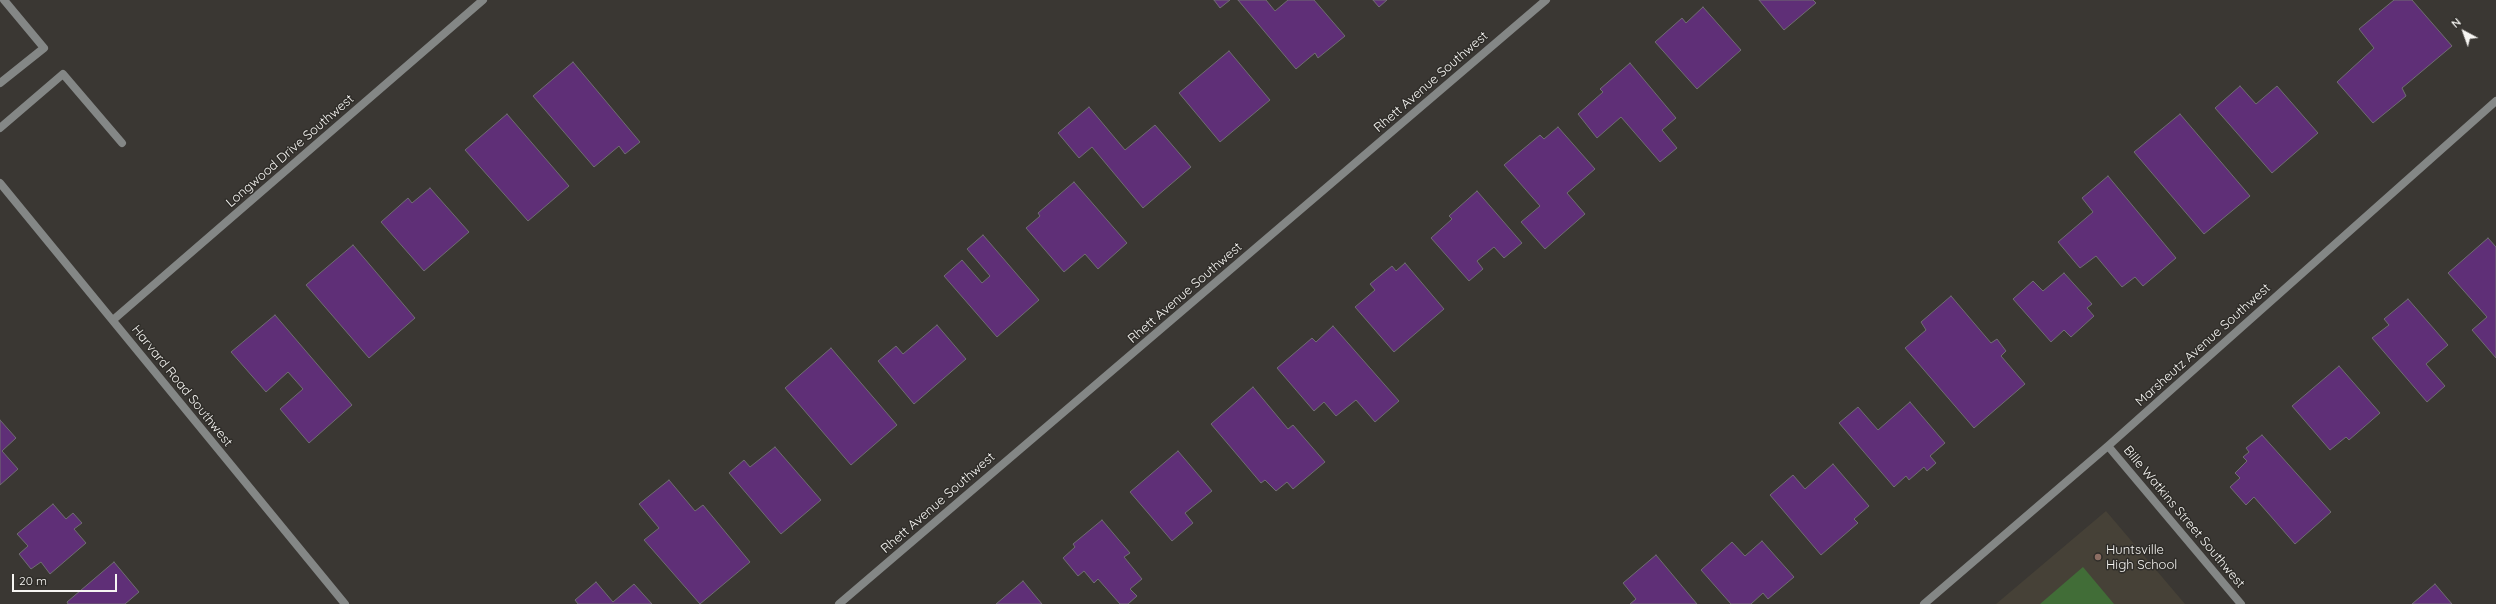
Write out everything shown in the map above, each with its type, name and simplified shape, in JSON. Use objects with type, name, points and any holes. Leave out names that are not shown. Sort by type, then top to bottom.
[{"type":"street","points":[[0,83],[44,48],[4,0]]},
{"type":"street","name":"Longwood Drive Southwest","points":[[113,320],[483,0]]},
{"type":"street","name":"Rhett Avenue Southwest","points":[[839,604],[1546,0]]},
{"type":"street","points":[[0,128],[63,74],[122,143]]},
{"type":"street","name":"Marsheutz Avenue Southwest","points":[[1924,604],[2108,446],[2496,101]]},
{"type":"street","name":"Harvard Road Southwest","points":[[0,183],[345,604]]},
{"type":"street","name":"Bille Watkins Street Southwest","points":[[2108,446],[2241,604]]},
{"type":"shaded area","name":"Huntsville High School","points":[[2106,511],[2185,604],[1996,604]]},
{"type":"green space","points":[[2083,567],[2114,604],[2040,604]]},
{"type":"building","points":[[1214,0],[1230,0],[1220,8]]},
{"type":"building","points":[[1238,0],[1266,0],[1275,11],[1288,0],[1314,0],[1345,36],[1318,58],[1315,53],[1296,69]]},
{"type":"building","points":[[1373,0],[1387,0],[1379,7]]},
{"type":"building","points":[[1759,0],[1813,0],[1816,3],[1784,30]]},
{"type":"building","points":[[2394,0],[2412,0],[2452,46],[2402,88],[2406,96],[2373,123],[2337,82],[2374,48],[2359,29]]},
{"type":"building","points":[[1703,7],[1741,50],[1697,89],[1655,42],[1682,18],[1686,23]]},
{"type":"building","points":[[1229,51],[1270,100],[1220,142],[1179,93]]},
{"type":"building","points":[[573,62],[640,142],[625,154],[619,146],[594,167],[533,96]]},
{"type":"building","points":[[1630,63],[1676,118],[1662,130],[1677,148],[1660,162],[1621,117],[1597,138],[1578,114],[1603,92],[1600,89]]},
{"type":"building","points":[[2240,86],[2256,104],[2277,86],[2318,133],[2272,173],[2215,108]]},
{"type":"building","points":[[1089,107],[1125,150],[1155,125],[1191,167],[1143,208],[1092,147],[1079,158],[1058,133]]},
{"type":"building","points":[[507,114],[569,186],[528,221],[465,150]]},
{"type":"building","points":[[2180,114],[2250,196],[2204,234],[2134,152]]},
{"type":"building","points":[[1558,127],[1595,169],[1567,193],[1585,214],[1545,249],[1521,222],[1540,206],[1504,165],[1540,135],[1544,139]]},
{"type":"building","points":[[2108,176],[2176,258],[2143,286],[2135,277],[2122,287],[2096,256],[2080,268],[2058,242],[2093,212],[2082,198]]},
{"type":"building","points":[[1074,182],[1127,243],[1098,269],[1085,254],[1064,272],[1026,228],[1040,216],[1038,213]]},
{"type":"building","points":[[430,188],[469,232],[424,271],[381,222],[408,198],[412,203]]},
{"type":"building","points":[[1477,191],[1522,243],[1504,258],[1494,247],[1477,261],[1483,269],[1469,281],[1431,238],[1452,219],[1449,216]]},
{"type":"building","points":[[983,235],[1039,300],[997,337],[944,276],[962,260],[982,283],[990,276],[967,249]]},
{"type":"building","points":[[2488,238],[2496,247],[2496,358],[2472,330],[2487,317],[2448,273]]},
{"type":"building","points":[[353,245],[415,318],[369,358],[306,285]]},
{"type":"building","points":[[1405,263],[1444,309],[1394,352],[1355,307],[1375,290],[1370,284],[1392,266],[1396,271]]},
{"type":"building","points":[[2064,273],[2092,304],[2087,308],[2094,316],[2071,337],[2064,330],[2051,342],[2013,299],[2033,281],[2043,291]]},
{"type":"building","points":[[1951,296],[1991,343],[1997,339],[2006,351],[2001,356],[2025,384],[1974,428],[1905,348],[1926,330],[1921,322]]},
{"type":"building","points":[[2408,299],[2448,345],[2426,364],[2445,386],[2427,402],[2372,338],[2389,325],[2384,319]]},
{"type":"building","points":[[275,315],[352,405],[309,443],[280,409],[303,389],[288,372],[266,392],[231,352]]},
{"type":"building","points":[[937,325],[966,359],[914,404],[878,361],[896,346],[903,354]]},
{"type":"building","points":[[1333,326],[1399,401],[1375,422],[1356,400],[1336,416],[1324,402],[1314,411],[1277,368],[1312,338],[1316,342]]},
{"type":"building","points":[[831,348],[897,425],[851,465],[785,388]]},
{"type":"building","points":[[2339,366],[2380,413],[2349,440],[2346,437],[2330,450],[2292,406]]},
{"type":"building","points":[[1253,387],[1288,429],[1293,425],[1325,462],[1293,489],[1287,482],[1276,491],[1265,480],[1261,483],[1211,424]]},
{"type":"building","points":[[1910,402],[1945,443],[1930,456],[1936,463],[1927,471],[1924,467],[1909,480],[1906,476],[1894,487],[1839,423],[1858,407],[1878,430]]},
{"type":"building","points":[[0,420],[16,438],[2,451],[18,469],[0,485]]},
{"type":"building","points":[[2262,435],[2331,512],[2295,544],[2254,497],[2246,505],[2230,487],[2240,478],[2235,473],[2247,461],[2243,457],[2249,452],[2246,448]]},
{"type":"building","points":[[775,447],[821,500],[781,534],[729,473],[744,460],[750,467]]},
{"type":"building","points":[[1178,451],[1212,491],[1185,513],[1193,523],[1172,541],[1130,492]]},
{"type":"building","points":[[1833,464],[1869,506],[1854,519],[1858,523],[1821,555],[1770,495],[1793,475],[1805,489]]},
{"type":"building","points":[[669,480],[695,511],[703,505],[750,562],[700,604],[644,540],[659,528],[639,504]]},
{"type":"building","points":[[53,504],[66,519],[73,513],[82,523],[74,529],[86,543],[50,574],[41,562],[31,569],[19,554],[28,546],[17,534]]},
{"type":"building","points":[[1102,520],[1130,553],[1124,557],[1142,579],[1130,589],[1137,596],[1128,604],[1120,604],[1098,579],[1094,583],[1084,571],[1078,576],[1063,558],[1075,547],[1073,544]]},
{"type":"building","points":[[1762,541],[1794,577],[1768,599],[1763,593],[1751,604],[1731,604],[1701,570],[1732,542],[1745,556]]},
{"type":"building","points":[[1656,555],[1697,604],[1630,604],[1636,599],[1623,583]]},
{"type":"building","points":[[114,562],[139,592],[125,604],[68,604],[67,602]]},
{"type":"building","points":[[1023,581],[1042,604],[996,604]]},
{"type":"building","points":[[596,582],[613,602],[634,584],[652,604],[578,604],[575,600]]},
{"type":"building","points":[[2435,584],[2452,604],[2412,604]]},
{"type":"place","name":"Huntsville High School","points":[[2098,557]]}]
